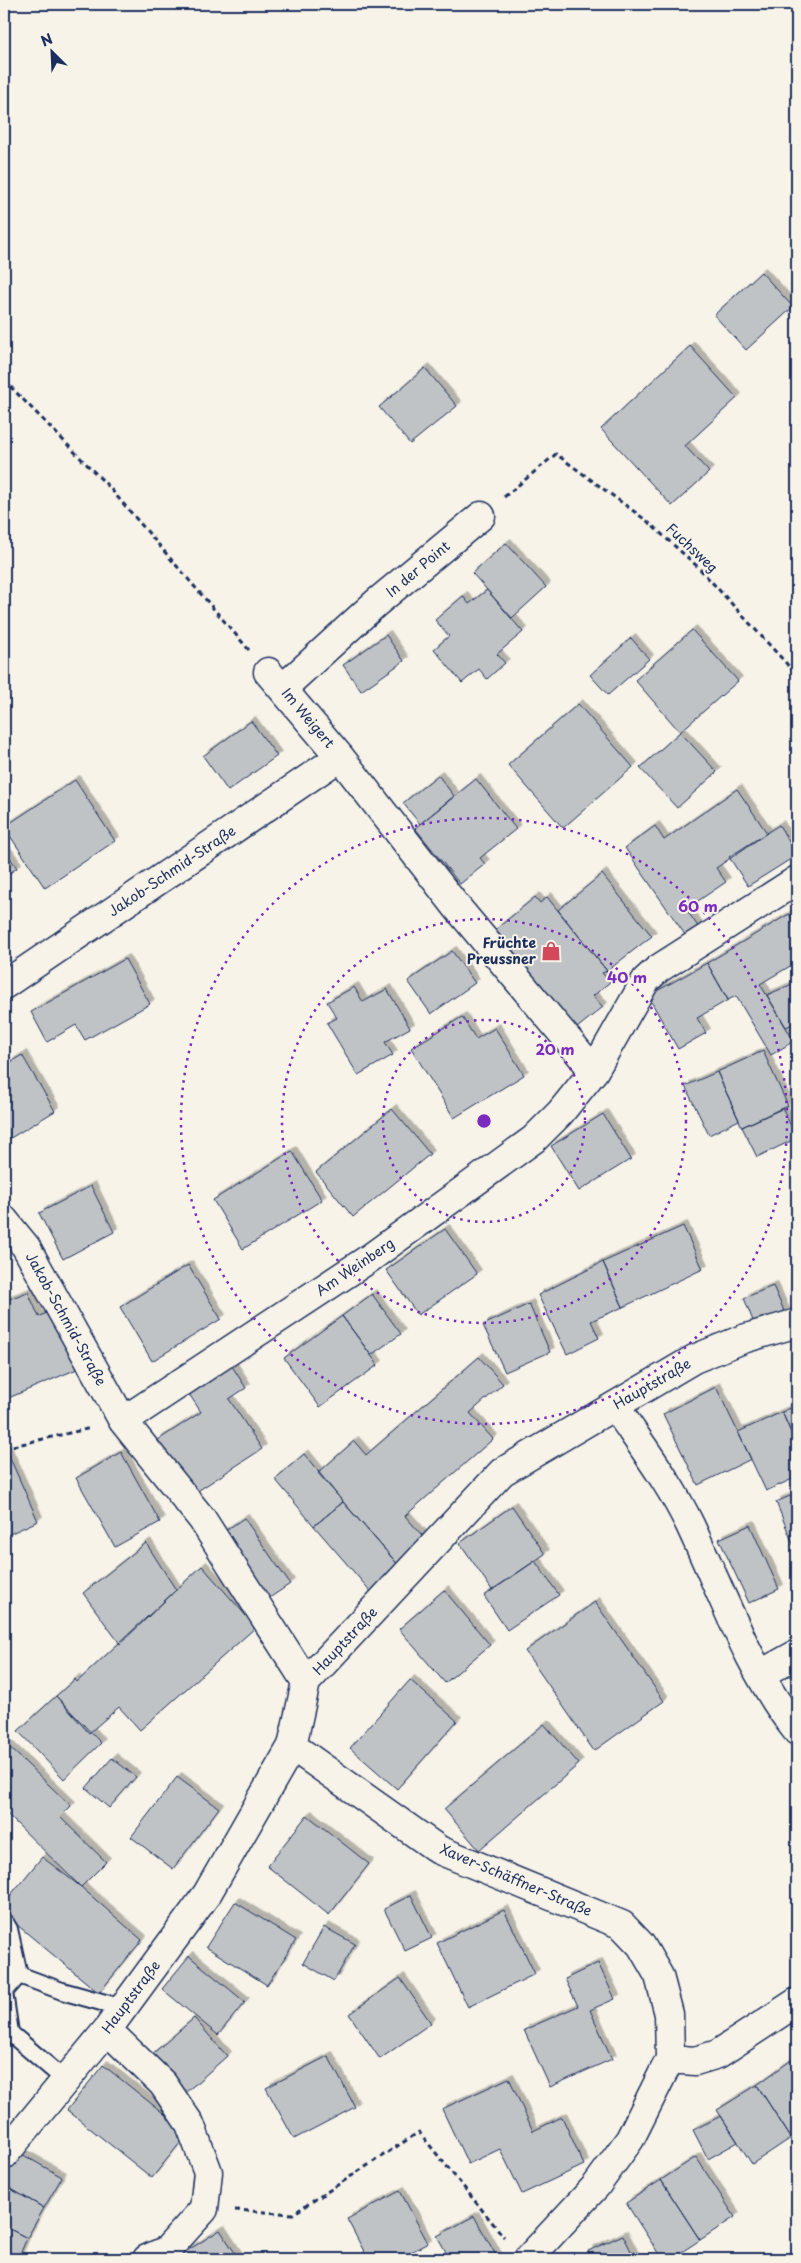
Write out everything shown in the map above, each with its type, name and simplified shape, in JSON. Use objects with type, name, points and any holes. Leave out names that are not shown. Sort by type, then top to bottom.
[{"type":"street","name":"In der Point","points":[[276,680],[376,603],[481,516]]},
{"type":"street","name":"Im Weigert","points":[[276,680],[340,757],[456,906],[594,1071]]},
{"type":"street","name":"Jakob-Schmid-Straße","points":[[4,985],[340,757]]},
{"type":"street","name":"Am Weinberg","points":[[123,1420],[370,1258],[534,1139],[560,1114],[594,1071],[646,980],[658,969],[797,880]]},
{"type":"street","name":"Jakob-Schmid-Straße","points":[[4,1220],[26,1248],[123,1420]]},
{"type":"street","name":"Hauptstraße","points":[[4,2155],[107,2030],[207,1894],[292,1746],[306,1682],[502,1472],[694,1360],[743,1339],[797,1323]]},
{"type":"street","points":[[615,1406],[669,1486],[690,1524],[733,1624],[797,1732]]},
{"type":"street","points":[[123,1420],[202,1519],[306,1682]]},
{"type":"street","points":[[761,1674],[797,1654]]},
{"type":"street","name":"Xaver-Schäffner-Straße","points":[[292,1746],[439,1850],[622,1925],[641,1945],[659,1976],[669,2014],[670,2059],[630,2139],[596,2186],[519,2252]]},
{"type":"street","points":[[670,2059],[695,2061],[718,2054],[797,2002]]},
{"type":"street","points":[[107,2030],[163,2084],[190,2124],[208,2172],[204,2208],[167,2250],[147,2259]]},
{"type":"lane","points":[[4,1921],[9,1929],[19,1975]]},
{"type":"lane","points":[[19,1975],[62,1991],[123,2008]]},
{"type":"lane","points":[[19,1975],[4,1992],[10,2033],[65,2080]]},
{"type":"path","points":[[4,380],[110,486],[276,680]]},
{"type":"path","name":"Fuchsweg","points":[[481,516],[556,454],[647,522],[698,567],[797,675]]},
{"type":"path","points":[[4,1448],[123,1420]]},
{"type":"path","points":[[204,2208],[294,2214],[420,2132],[519,2252]]},
{"type":"building","points":[[761,272],[793,307],[746,350],[714,315]]},
{"type":"building","points":[[690,346],[737,398],[685,446],[709,472],[672,506],[601,429]]},
{"type":"building","points":[[425,368],[457,406],[410,444],[379,407]]},
{"type":"building","points":[[506,543],[546,587],[512,618],[472,573]]},
{"type":"building","points":[[487,590],[523,632],[497,654],[505,663],[487,679],[479,669],[462,683],[434,649],[449,636],[435,620],[463,596],[469,604]]},
{"type":"building","points":[[692,630],[738,681],[680,732],[635,680]]},
{"type":"building","points":[[386,635],[404,661],[361,691],[343,665]]},
{"type":"building","points":[[631,638],[649,659],[608,695],[590,675]]},
{"type":"building","points":[[578,704],[633,767],[563,828],[508,765]]},
{"type":"building","points":[[251,721],[277,756],[228,791],[203,756]]},
{"type":"building","points":[[680,732],[717,772],[677,808],[640,768]]},
{"type":"building","points":[[438,775],[454,796],[420,824],[403,803]]},
{"type":"building","points":[[476,779],[516,829],[480,858],[485,864],[460,884],[415,828]]},
{"type":"building","points":[[75,780],[115,841],[45,888],[4,827]]},
{"type":"building","points":[[737,789],[767,833],[716,868],[726,882],[686,909],[701,931],[688,939],[625,848],[655,826],[664,840]]},
{"type":"building","points":[[779,825],[797,855],[748,886],[729,857]]},
{"type":"building","points":[[4,849],[17,868],[4,877]]},
{"type":"building","points":[[602,874],[652,936],[607,971],[558,910]]},
{"type":"building","name":"Früchte Preussner","points":[[535,897],[540,903],[547,897],[607,971],[602,973],[610,982],[593,996],[603,1007],[577,1028],[495,930]]},
{"type":"building","points":[[789,914],[797,927],[797,962],[760,984],[794,1041],[771,1055],[736,996],[728,1000],[707,963]]},
{"type":"building","points":[[452,951],[475,983],[431,1014],[408,981]]},
{"type":"building","points":[[125,959],[150,1004],[85,1040],[76,1025],[47,1042],[31,1012]]},
{"type":"building","points":[[707,963],[728,1000],[697,1018],[706,1033],[678,1049],[648,996]]},
{"type":"building","points":[[797,982],[797,1022],[786,1027],[767,995]]},
{"type":"building","points":[[354,987],[363,1002],[387,989],[410,1028],[385,1042],[393,1055],[358,1075],[327,1023],[337,1018],[327,1002]]},
{"type":"building","points":[[462,1017],[476,1039],[495,1028],[524,1075],[454,1118],[411,1048]]},
{"type":"building","points":[[763,1051],[788,1106],[742,1127],[717,1072]]},
{"type":"building","points":[[22,1055],[55,1111],[4,1142],[4,1066]]},
{"type":"building","points":[[717,1072],[739,1120],[709,1135],[685,1086]]},
{"type":"building","points":[[782,1108],[797,1138],[757,1157],[742,1127]]},
{"type":"building","points":[[392,1109],[430,1154],[353,1217],[316,1172]]},
{"type":"building","points":[[603,1114],[631,1159],[579,1191],[551,1146]]},
{"type":"building","points":[[292,1151],[322,1200],[243,1249],[213,1200]]},
{"type":"building","points":[[91,1186],[114,1232],[63,1259],[39,1213]]},
{"type":"building","points":[[683,1226],[703,1269],[623,1307],[603,1262]]},
{"type":"building","points":[[445,1229],[477,1274],[418,1315],[386,1270]]},
{"type":"building","points":[[603,1262],[623,1307],[591,1321],[599,1338],[567,1354],[538,1295]]},
{"type":"building","points":[[188,1265],[221,1319],[152,1361],[120,1307]]},
{"type":"building","points":[[773,1286],[785,1313],[755,1326],[744,1298]]},
{"type":"building","points":[[28,1292],[39,1317],[50,1311],[77,1369],[6,1399],[4,1395],[4,1301]]},
{"type":"building","points":[[372,1294],[401,1334],[371,1355],[342,1316]]},
{"type":"building","points":[[529,1304],[550,1352],[505,1372],[483,1325]]},
{"type":"building","points":[[342,1316],[378,1365],[320,1407],[284,1358]]},
{"type":"building","points":[[479,1357],[503,1384],[470,1413],[493,1439],[405,1516],[429,1543],[401,1568],[318,1473],[354,1441],[366,1455]]},
{"type":"building","points":[[230,1363],[246,1388],[229,1399],[262,1449],[193,1494],[158,1440],[201,1412],[187,1391]]},
{"type":"building","points":[[716,1387],[751,1459],[698,1485],[663,1414]]},
{"type":"building","points":[[797,1405],[797,1446],[782,1412]]},
{"type":"building","points":[[782,1412],[797,1446],[797,1477],[766,1491],[738,1432]]},
{"type":"building","points":[[6,1449],[38,1521],[5,1536],[4,1450]]},
{"type":"building","points":[[121,1452],[160,1522],[115,1547],[76,1478]]},
{"type":"building","points":[[304,1454],[343,1502],[314,1526],[275,1479]]},
{"type":"building","points":[[797,1493],[797,1554],[776,1502]]},
{"type":"building","points":[[343,1502],[401,1568],[372,1593],[314,1526]]},
{"type":"building","points":[[512,1506],[545,1554],[492,1590],[460,1543]]},
{"type":"building","points":[[244,1518],[290,1584],[265,1601],[219,1535]]},
{"type":"building","points":[[750,1525],[779,1589],[749,1603],[719,1539]]},
{"type":"building","points":[[146,1543],[176,1590],[120,1644],[83,1593]]},
{"type":"building","points":[[535,1561],[559,1595],[507,1630],[484,1596]]},
{"type":"building","points":[[202,1566],[256,1627],[140,1730],[119,1707],[89,1733],[56,1696],[75,1679],[77,1682]]},
{"type":"building","points":[[444,1590],[490,1645],[445,1683],[399,1629]]},
{"type":"building","points":[[595,1602],[664,1701],[594,1751],[525,1651]]},
{"type":"building","points":[[410,1680],[457,1721],[397,1789],[350,1748]]},
{"type":"building","points":[[56,1696],[101,1743],[64,1779],[18,1731]]},
{"type":"building","points":[[544,1724],[579,1764],[479,1850],[444,1809]]},
{"type":"building","points":[[4,1742],[71,1806],[60,1817],[106,1862],[81,1887],[4,1811]]},
{"type":"building","points":[[112,1758],[136,1777],[109,1808],[86,1788]]},
{"type":"building","points":[[177,1777],[219,1808],[173,1869],[131,1837]]},
{"type":"building","points":[[307,1815],[369,1864],[329,1915],[267,1866]]},
{"type":"building","points":[[42,1857],[81,1887],[142,1940],[99,1993],[4,1914],[4,1903]]},
{"type":"building","points":[[411,1895],[432,1938],[405,1951],[384,1909]]},
{"type":"building","points":[[235,1902],[296,1940],[267,1985],[206,1947]]},
{"type":"building","points":[[504,1910],[535,1974],[468,2007],[437,1943]]},
{"type":"building","points":[[324,1927],[355,1944],[334,1981],[303,1963]]},
{"type":"building","points":[[189,1956],[245,2002],[218,2035],[162,1989]]},
{"type":"building","points":[[598,1963],[615,1999],[590,2010],[612,2059],[550,2087],[524,2030],[578,2006],[565,1979]]},
{"type":"building","points":[[400,1978],[431,2023],[380,2059],[349,2014]]},
{"type":"building","points":[[194,2018],[227,2056],[184,2094],[151,2055]]},
{"type":"building","points":[[328,2056],[355,2107],[294,2139],[266,2088]]},
{"type":"building","points":[[797,2056],[797,2135],[791,2138],[757,2085]]},
{"type":"building","points":[[103,2065],[188,2133],[152,2178],[67,2110]]},
{"type":"building","points":[[509,2078],[533,2131],[562,2117],[584,2165],[522,2194],[500,2149],[468,2164],[442,2109]]},
{"type":"building","points":[[757,2085],[791,2138],[752,2164],[717,2110]]},
{"type":"building","points":[[721,2116],[738,2142],[708,2159],[693,2130]]},
{"type":"building","points":[[18,2152],[62,2177],[44,2208],[4,2185],[4,2177]]},
{"type":"building","points":[[696,2157],[735,2217],[700,2240],[661,2180]]},
{"type":"building","points":[[661,2180],[700,2240],[671,2259],[662,2259],[626,2203]]},
{"type":"building","points":[[4,2185],[44,2208],[27,2238],[4,2226]]},
{"type":"building","points":[[400,2191],[428,2243],[398,2259],[368,2259],[347,2219]]},
{"type":"building","points":[[474,2216],[497,2257],[493,2259],[450,2259],[437,2236]]},
{"type":"building","points":[[4,2226],[27,2238],[18,2259],[4,2259]]},
{"type":"building","points":[[220,2230],[239,2259],[174,2259]]},
{"type":"building","points":[[623,2235],[635,2259],[592,2259],[588,2251]]},
{"type":"place","name":"Früchte Preussner","points":[[551,951]]}]
